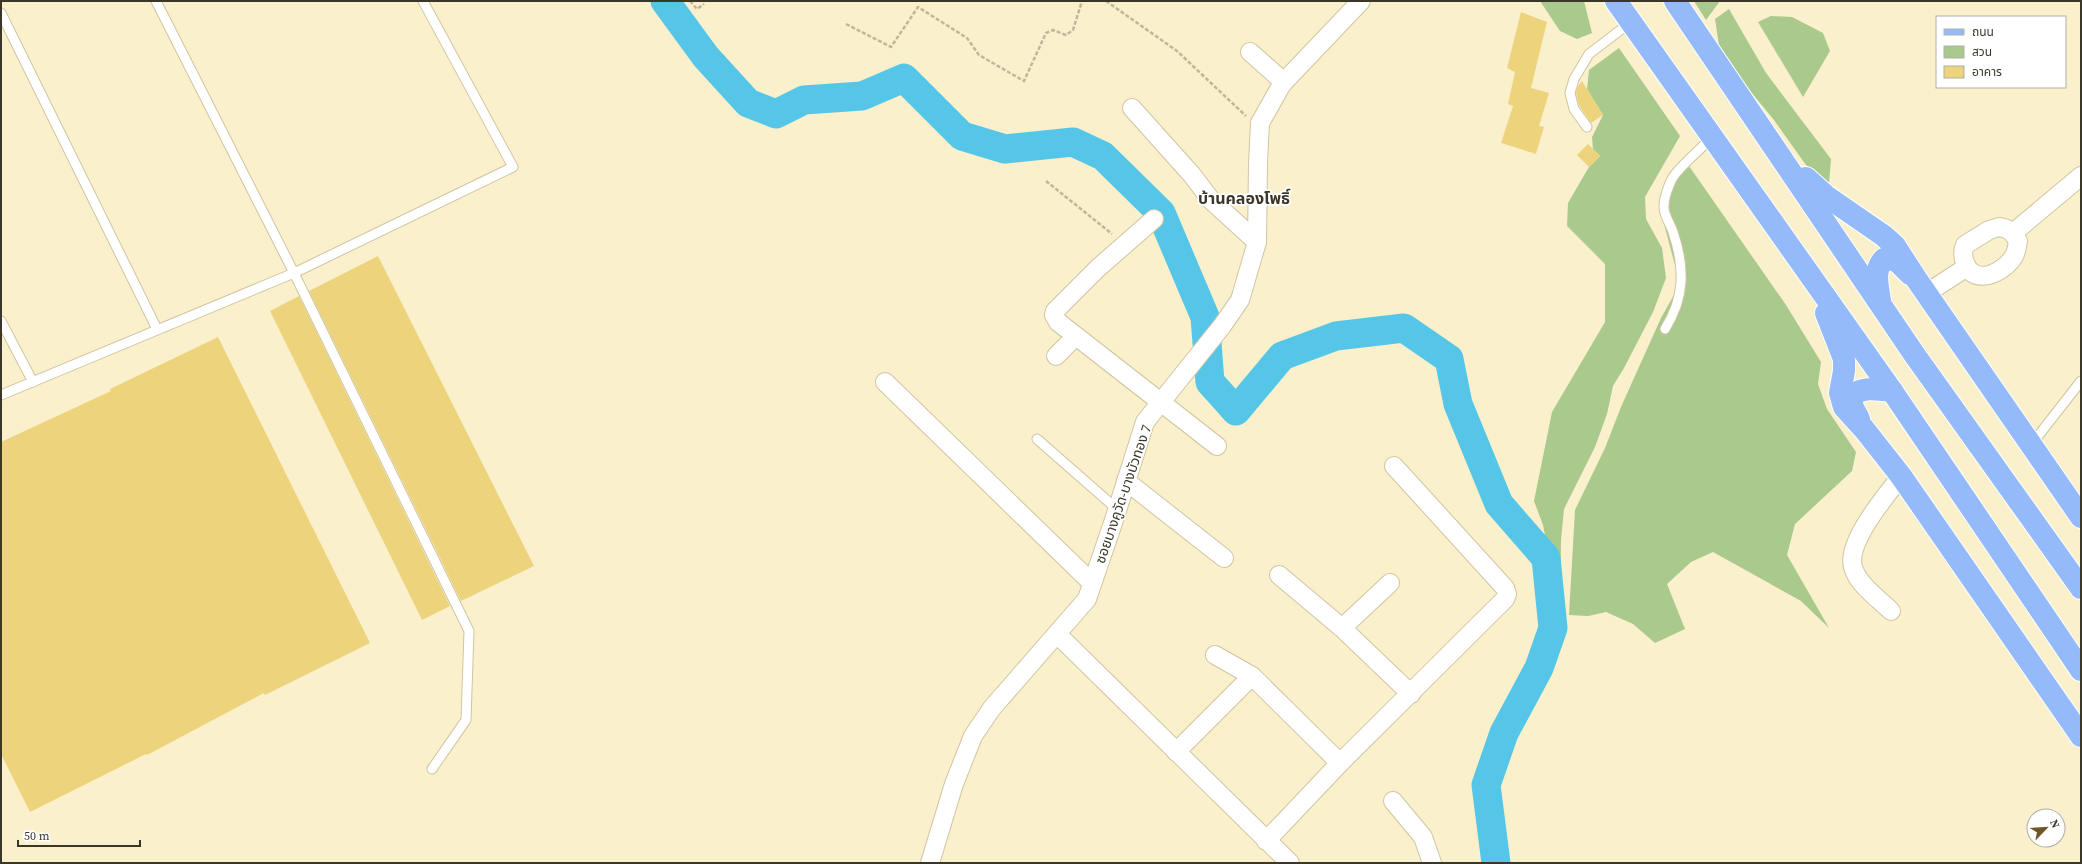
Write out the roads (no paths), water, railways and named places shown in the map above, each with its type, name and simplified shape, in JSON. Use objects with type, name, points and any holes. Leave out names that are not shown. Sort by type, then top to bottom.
[{"type":"main road","points":[[1616,1],[1814,283],[1892,391],[2081,670]]},
{"type":"main road","points":[[1675,1],[1914,354],[2081,588]]},
{"type":"main road","points":[[1782,157],[1826,196],[1884,236],[1895,246],[2030,445],[2078,507]]},
{"type":"main road","points":[[1880,302],[1877,277],[1879,264],[1884,259],[1896,260],[1922,287]]},
{"type":"main road","points":[[1814,283],[1844,359],[1844,371],[1840,393],[1844,407],[1864,429],[1901,476],[2081,736]]},
{"type":"main road","points":[[1864,429],[1851,404],[1854,394],[1860,389],[1892,391]]},
{"type":"street","name":"ซอยบางคูวัด-บางบัวทอง 7","points":[[930,863],[954,784],[973,736],[992,708],[1087,599],[1118,510],[1145,422],[1222,326],[1240,300],[1257,242],[1260,123],[1284,82],[1361,1]]},
{"type":"street","points":[[1250,52],[1284,82]]},
{"type":"street","points":[[1132,108],[1192,175],[1211,200],[1257,242]]},
{"type":"street","points":[[2013,233],[2081,176]]},
{"type":"street","points":[[1154,219],[1098,268],[1055,311],[1054,315],[1058,322],[1217,446]]},
{"type":"street","points":[[1999,227],[2005,227],[2013,233],[2018,241],[2017,251],[2007,264],[1997,271],[1981,277],[1973,274],[1967,267],[1964,258],[1963,249],[1965,245],[1989,230],[1999,227]]},
{"type":"street","points":[[1922,287],[1967,267]]},
{"type":"street","points":[[1056,356],[1076,336]]},
{"type":"street","points":[[886,382],[1092,583]]},
{"type":"street","points":[[1266,841],[1340,763],[1505,599],[1507,594],[1505,588],[1394,466]]},
{"type":"street","points":[[1891,611],[1860,580],[1853,567],[1852,553],[1867,523],[1901,476]]},
{"type":"street","points":[[1126,481],[1224,558]]},
{"type":"street","points":[[1279,575],[1342,628],[1411,694]]},
{"type":"street","points":[[1342,628],[1390,583]]},
{"type":"street","points":[[1057,634],[1290,863]]},
{"type":"street","points":[[1215,655],[1252,676],[1340,763]]},
{"type":"street","points":[[1176,752],[1252,676]]},
{"type":"street","points":[[1393,801],[1423,837],[1432,863]]},
{"type":"lane","points":[[156,1],[294,273],[469,631],[466,720],[432,769]]},
{"type":"lane","points":[[1,395],[294,273],[513,167],[423,1]]},
{"type":"lane","points":[[1,13],[157,329]]},
{"type":"lane","points":[[1587,127],[1574,109],[1570,93],[1574,79],[1589,54],[1631,22]]},
{"type":"lane","points":[[1665,329],[1674,316],[1680,295],[1682,271],[1678,246],[1663,208],[1665,199],[1673,178],[1712,138]]},
{"type":"lane","points":[[1,321],[33,382]]},
{"type":"lane","points":[[2030,445],[2081,381]]},
{"type":"lane","points":[[1037,439],[1118,510]]},
{"type":"waterway","points":[[665,1],[706,57],[748,103],[776,114],[804,100],[862,96],[904,78],[962,136],[1005,149],[1073,142],[1103,156],[1161,213],[1205,317],[1210,382],[1236,411],[1282,356],[1336,336],[1404,328],[1449,359],[1458,404],[1499,504],[1546,558],[1553,628],[1539,668],[1504,733],[1486,785],[1496,863]]},
{"type":"district","name":"บ้านคลองโพธิ์","points":[[1244,198]]}]
